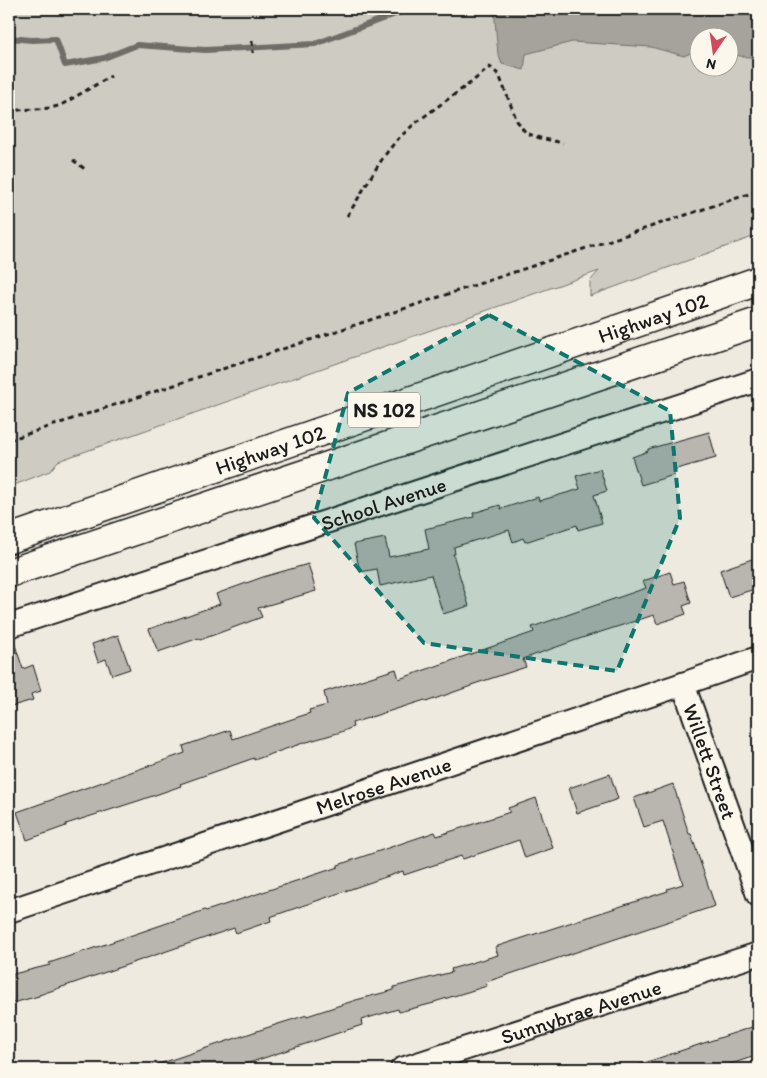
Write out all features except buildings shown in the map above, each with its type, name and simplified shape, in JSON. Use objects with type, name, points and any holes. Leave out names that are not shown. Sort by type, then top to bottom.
[{"type":"highway","name":"Highway 102","points":[[9,539],[758,282]]},
{"type":"highway","name":"Highway 102","points":[[9,573],[758,322]]},
{"type":"street","name":"School Avenue","points":[[9,626],[758,380]]},
{"type":"street","name":"Melrose Avenue","points":[[9,911],[758,658]]},
{"type":"street","name":"Willett Street","points":[[683,684],[758,895]]},
{"type":"street","name":"Sunnybrae Avenue","points":[[402,1069],[758,954]]},
{"type":"path","points":[[252,42],[253,53]]},
{"type":"path","points":[[346,216],[357,202],[383,157],[399,139],[424,116],[490,67],[499,75],[517,122],[526,133],[563,144]]},
{"type":"path","points":[[9,113],[19,110],[51,108],[112,76]]},
{"type":"path","points":[[73,160],[86,170]]},
{"type":"path","points":[[9,440],[758,191]]},
{"type":"highlighted area","points":[[489,315],[670,411],[680,518],[617,671],[424,643],[314,518],[348,393]]},
{"type":"shaded area","points":[[9,9],[758,9],[758,235],[590,296],[590,281],[599,271],[58,461],[50,471],[9,487]]},
{"type":"shaded area","points":[[494,9],[758,9],[758,58],[740,56],[740,28],[690,28],[690,53],[684,56],[651,47],[572,42],[526,54],[524,70],[502,64],[498,54]]},
{"type":"waterway","points":[[9,38],[32,40],[56,39],[65,65],[104,58],[137,45],[205,50],[315,44],[409,9]]}]
